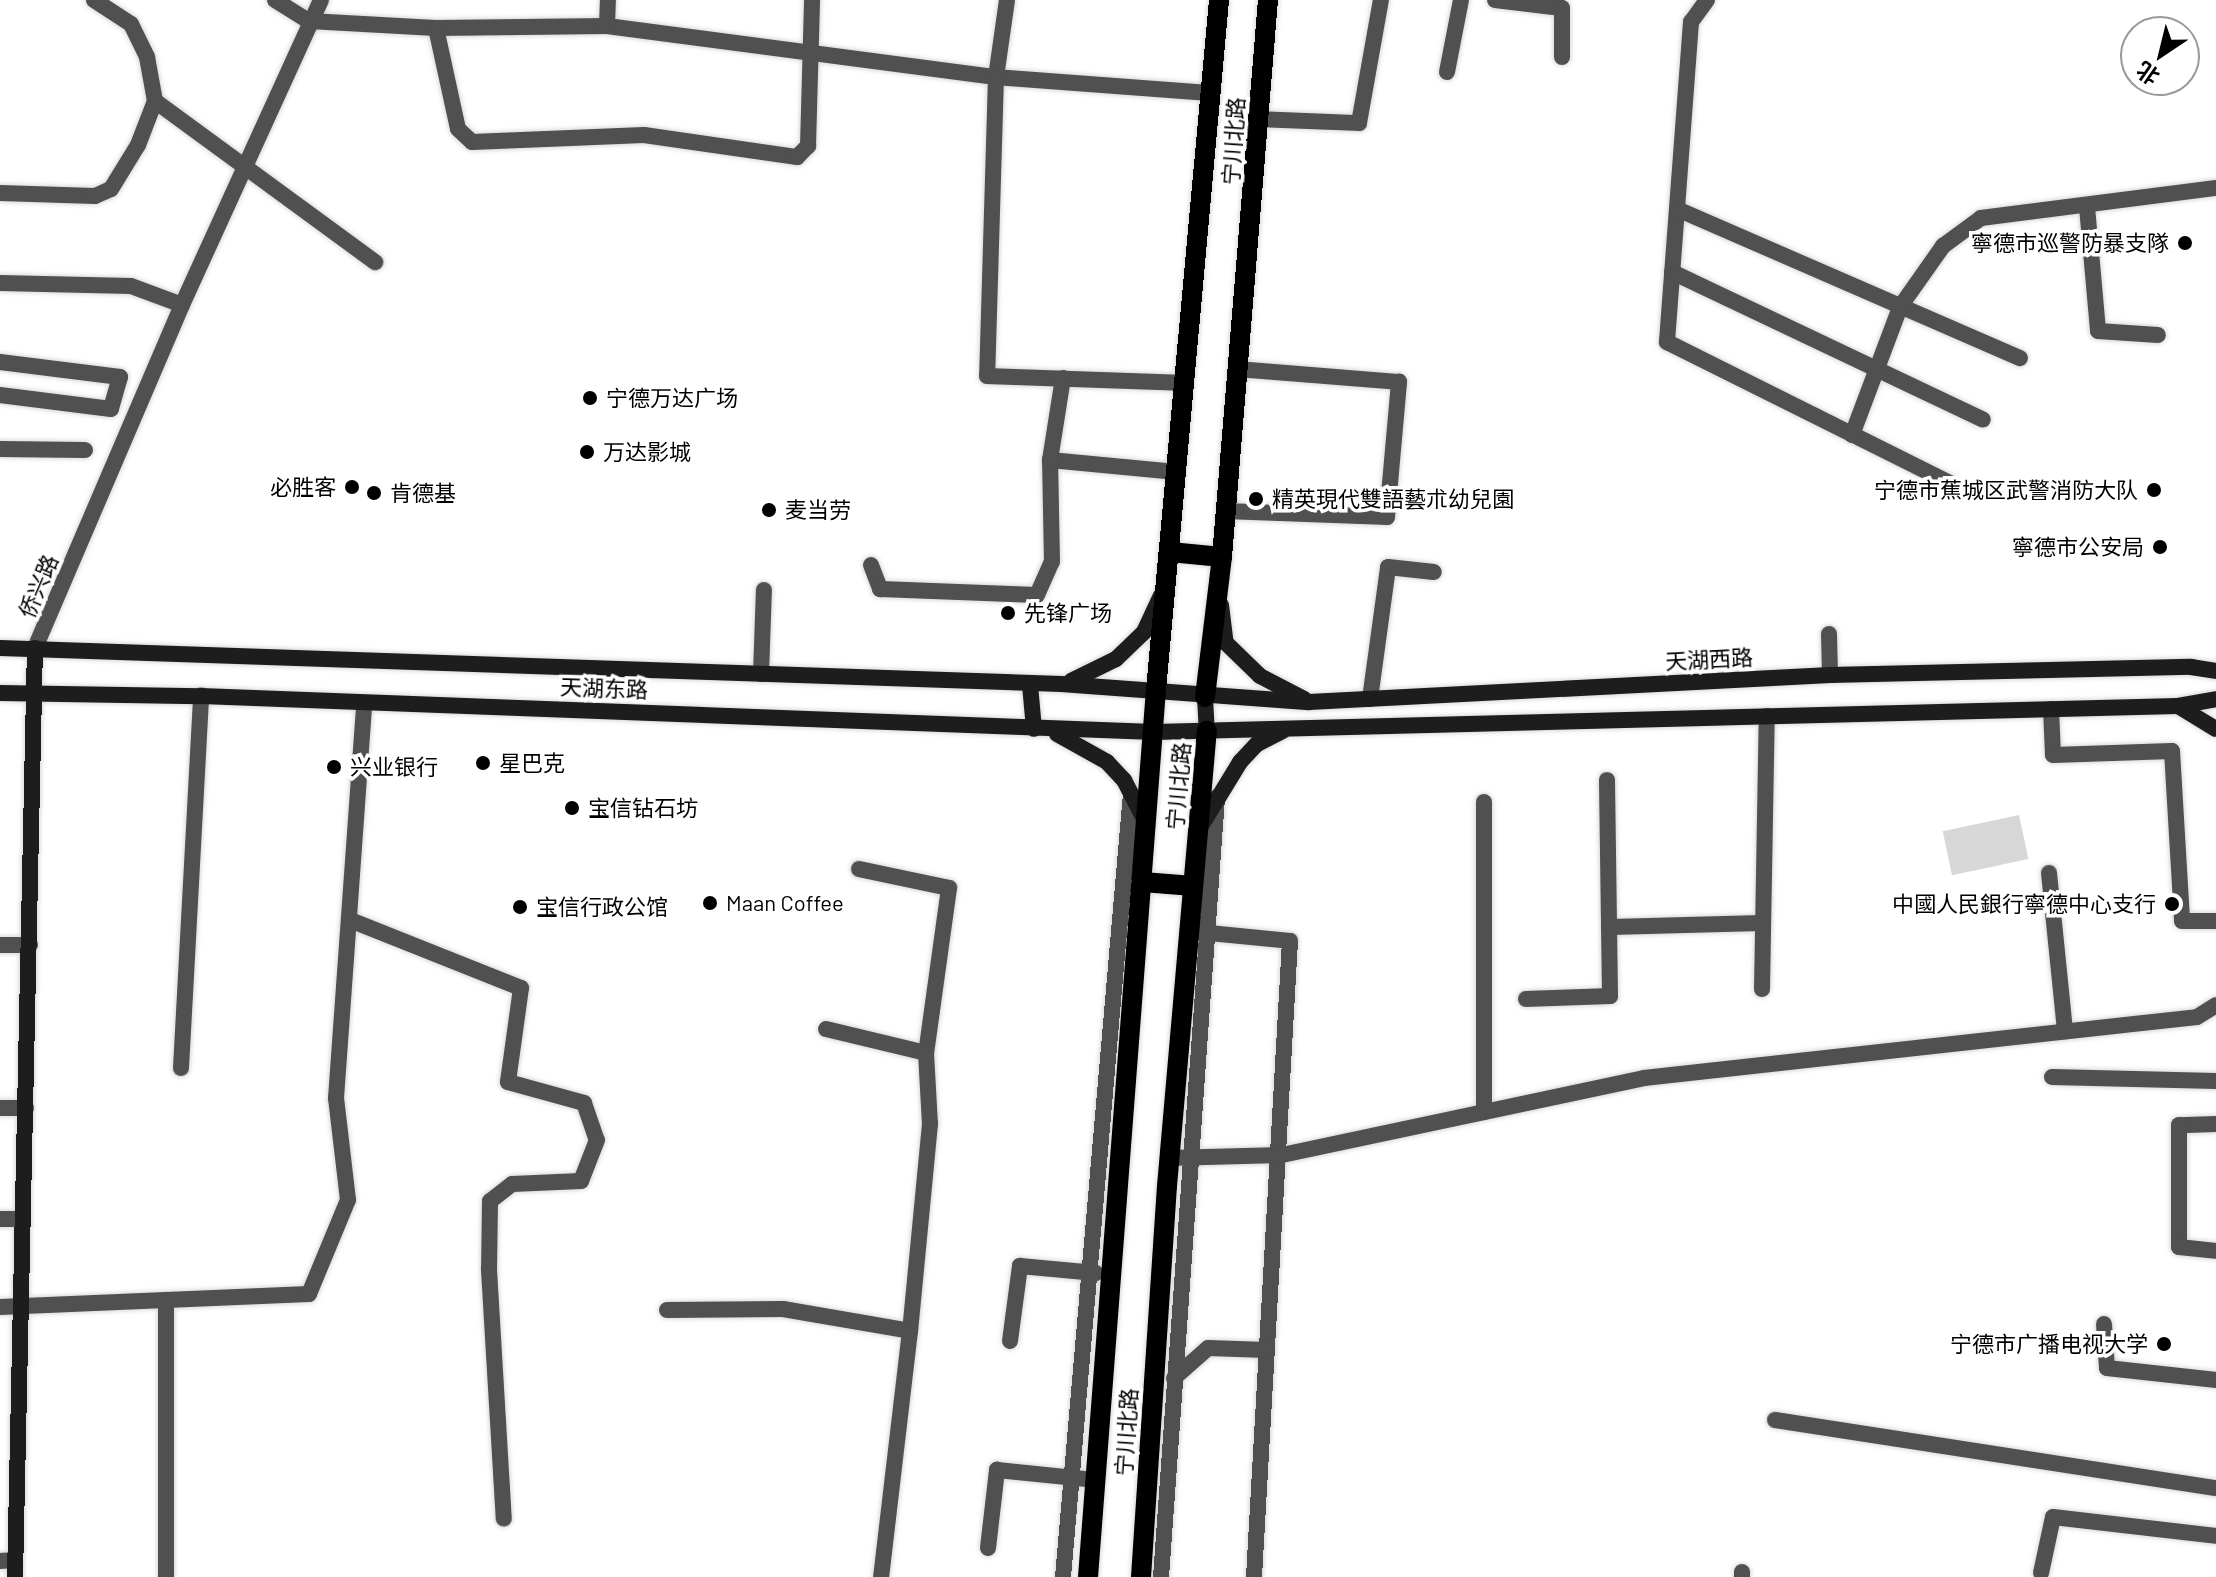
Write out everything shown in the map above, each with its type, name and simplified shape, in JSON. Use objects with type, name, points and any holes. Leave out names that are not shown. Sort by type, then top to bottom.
[{"type":"main road","name":"宁川北路","points":[[1088,1577],[1156,690],[1219,0]]},
{"type":"main road","name":"宁川北路","points":[[1141,1577],[1152,1404],[1198,932],[1193,886],[1207,731],[1205,697],[1220,586],[1268,0]]},
{"type":"main road","points":[[1170,552],[1222,557]]},
{"type":"main road","points":[[1061,684],[1116,659],[1144,632],[1167,584]]},
{"type":"main road","points":[[1220,586],[1226,643],[1260,676],[1309,702]]},
{"type":"main road","name":"天湖东路","points":[[0,648],[1061,684],[1156,690],[1205,697]]},
{"type":"main road","name":"侨兴路","points":[[10,1566],[21,1307],[20,1219],[26,1108],[35,648]]},
{"type":"main road","points":[[2191,667],[2216,655]]},
{"type":"main road","name":"天湖西路","points":[[1205,697],[1309,702],[1830,675],[2191,667],[2216,671]]},
{"type":"main road","points":[[1030,685],[1039,729],[1077,741],[1107,762],[1131,794],[1147,826]]},
{"type":"main road","name":"天湖东路","points":[[0,693],[201,696],[1039,729],[1207,731]]},
{"type":"main road","points":[[1207,731],[2178,706],[2216,699]]},
{"type":"main road","points":[[1335,701],[1335,727]]},
{"type":"main road","points":[[2178,706],[2216,729]]},
{"type":"main road","points":[[1198,831],[1217,795],[1257,744],[1287,728]]},
{"type":"main road","points":[[1143,882],[1193,886]]},
{"type":"street","points":[[0,193],[95,196],[111,189],[138,145],[155,101],[147,57],[131,24],[94,0]]},
{"type":"street","points":[[275,0],[309,21],[436,28],[607,26],[996,77],[1211,93]]},
{"type":"street","name":"侨兴路","points":[[35,648],[182,305],[321,0]]},
{"type":"street","points":[[607,26],[608,0]]},
{"type":"street","points":[[436,28],[458,129],[472,142],[644,135],[797,157],[808,146],[807,52],[812,0]]},
{"type":"street","points":[[1007,0],[996,77],[987,376],[1186,383]]},
{"type":"street","points":[[1258,119],[1359,123],[1381,0]]},
{"type":"street","points":[[1447,72],[1461,0]]},
{"type":"street","points":[[1495,0],[1562,8],[1562,57]]},
{"type":"street","points":[[1707,0],[1691,22],[1667,342],[1952,484]]},
{"type":"street","points":[[155,101],[375,262]]},
{"type":"street","points":[[1852,435],[1873,369],[1900,307],[1943,246],[1981,218],[2087,207],[2216,188]]},
{"type":"street","points":[[2087,207],[2098,331],[2158,335]]},
{"type":"street","points":[[1677,209],[2020,358]]},
{"type":"street","points":[[1672,272],[1983,420]]},
{"type":"street","points":[[0,283],[131,286],[182,305]]},
{"type":"street","points":[[0,362],[120,377],[111,409],[0,395]]},
{"type":"street","points":[[1226,511],[1387,517],[1399,382],[1239,369]]},
{"type":"street","points":[[871,565],[880,589],[1037,595],[1052,562],[1050,460],[1063,378]]},
{"type":"street","points":[[0,449],[85,450]]},
{"type":"street","points":[[1050,460],[1176,472]]},
{"type":"street","points":[[1370,699],[1388,567],[1434,572]]},
{"type":"street","points":[[761,674],[764,590]]},
{"type":"street","points":[[1829,634],[1830,675]]},
{"type":"street","points":[[181,1068],[201,696]]},
{"type":"street","points":[[0,1307],[309,1294],[348,1200],[336,1098],[364,704]]},
{"type":"street","points":[[2051,709],[2053,755],[2172,751],[2182,921],[2216,921]]},
{"type":"street","points":[[1762,989],[1767,716]]},
{"type":"street","points":[[1526,999],[1610,996],[1607,780]]},
{"type":"street","points":[[1063,1577],[1073,1478],[1086,1272],[1131,794]]},
{"type":"street","points":[[1217,795],[1198,932],[1290,941],[1254,1577]]},
{"type":"street","points":[[1484,802],[1484,1112]]},
{"type":"street","points":[[859,869],[949,888],[926,1053],[930,1124],[881,1577]]},
{"type":"street","points":[[2049,873],[2065,1031]]},
{"type":"street","points":[[350,920],[521,988],[508,1082],[584,1103],[597,1140],[581,1181],[512,1184],[490,1201],[489,1270],[504,1519]]},
{"type":"street","points":[[1609,927],[1763,923]]},
{"type":"street","points":[[0,945],[30,945]]},
{"type":"street","points":[[1161,1577],[1175,1377],[1178,1158],[1278,1155],[1644,1078],[2197,1017],[2216,1005]]},
{"type":"street","points":[[826,1029],[926,1053]]},
{"type":"street","points":[[2052,1077],[2216,1081]]},
{"type":"street","points":[[0,1108],[26,1108]]},
{"type":"street","points":[[2216,1124],[2179,1125],[2179,1247],[2216,1251]]},
{"type":"street","points":[[0,1219],[20,1219]]},
{"type":"street","points":[[1010,1341],[1020,1266],[1113,1275]]},
{"type":"street","points":[[166,1300],[166,1577]]},
{"type":"street","points":[[667,1310],[783,1309],[910,1331]]},
{"type":"street","points":[[2104,1324],[2107,1368],[2216,1380]]},
{"type":"street","points":[[1152,1404],[1175,1377],[1208,1348],[1267,1350]]},
{"type":"street","points":[[1775,1420],[2216,1488]]},
{"type":"street","points":[[988,1548],[997,1470],[1096,1480]]},
{"type":"street","points":[[2041,1573],[2053,1517],[2216,1536]]},
{"type":"shaded area","points":[[2019,815],[2028,859],[1952,875],[1943,831]]},
{"type":"place","name":"寧德市巡警防暴支隊","points":[[2185,243]]},
{"type":"place","name":"宁德万达广场","points":[[590,398]]},
{"type":"place","name":"万达影城","points":[[587,452]]},
{"type":"place","name":"必胜客","points":[[352,487]]},
{"type":"place","name":"宁德市蕉城区武警消防大队","points":[[2154,490]]},
{"type":"place","name":"肯德基","points":[[374,493]]},
{"type":"place","name":"精英現代雙語藝朮幼兒園","points":[[1256,499]]},
{"type":"place","name":"麦当劳","points":[[769,510]]},
{"type":"place","name":"寧德市公安局","points":[[2160,547]]},
{"type":"place","name":"先锋广场","points":[[1008,613]]},
{"type":"place","name":"星巴克","points":[[483,763]]},
{"type":"place","name":"兴业银行","points":[[334,767]]},
{"type":"place","name":"宝信钻石坊","points":[[572,808]]},
{"type":"place","name":"Maan Coffee","points":[[710,903]]},
{"type":"place","name":"中國人民銀行寧德中心支行","points":[[2172,904]]},
{"type":"place","name":"宝信行政公馆","points":[[520,907]]},
{"type":"place","name":"宁德市广播电视大学","points":[[2164,1344]]}]
